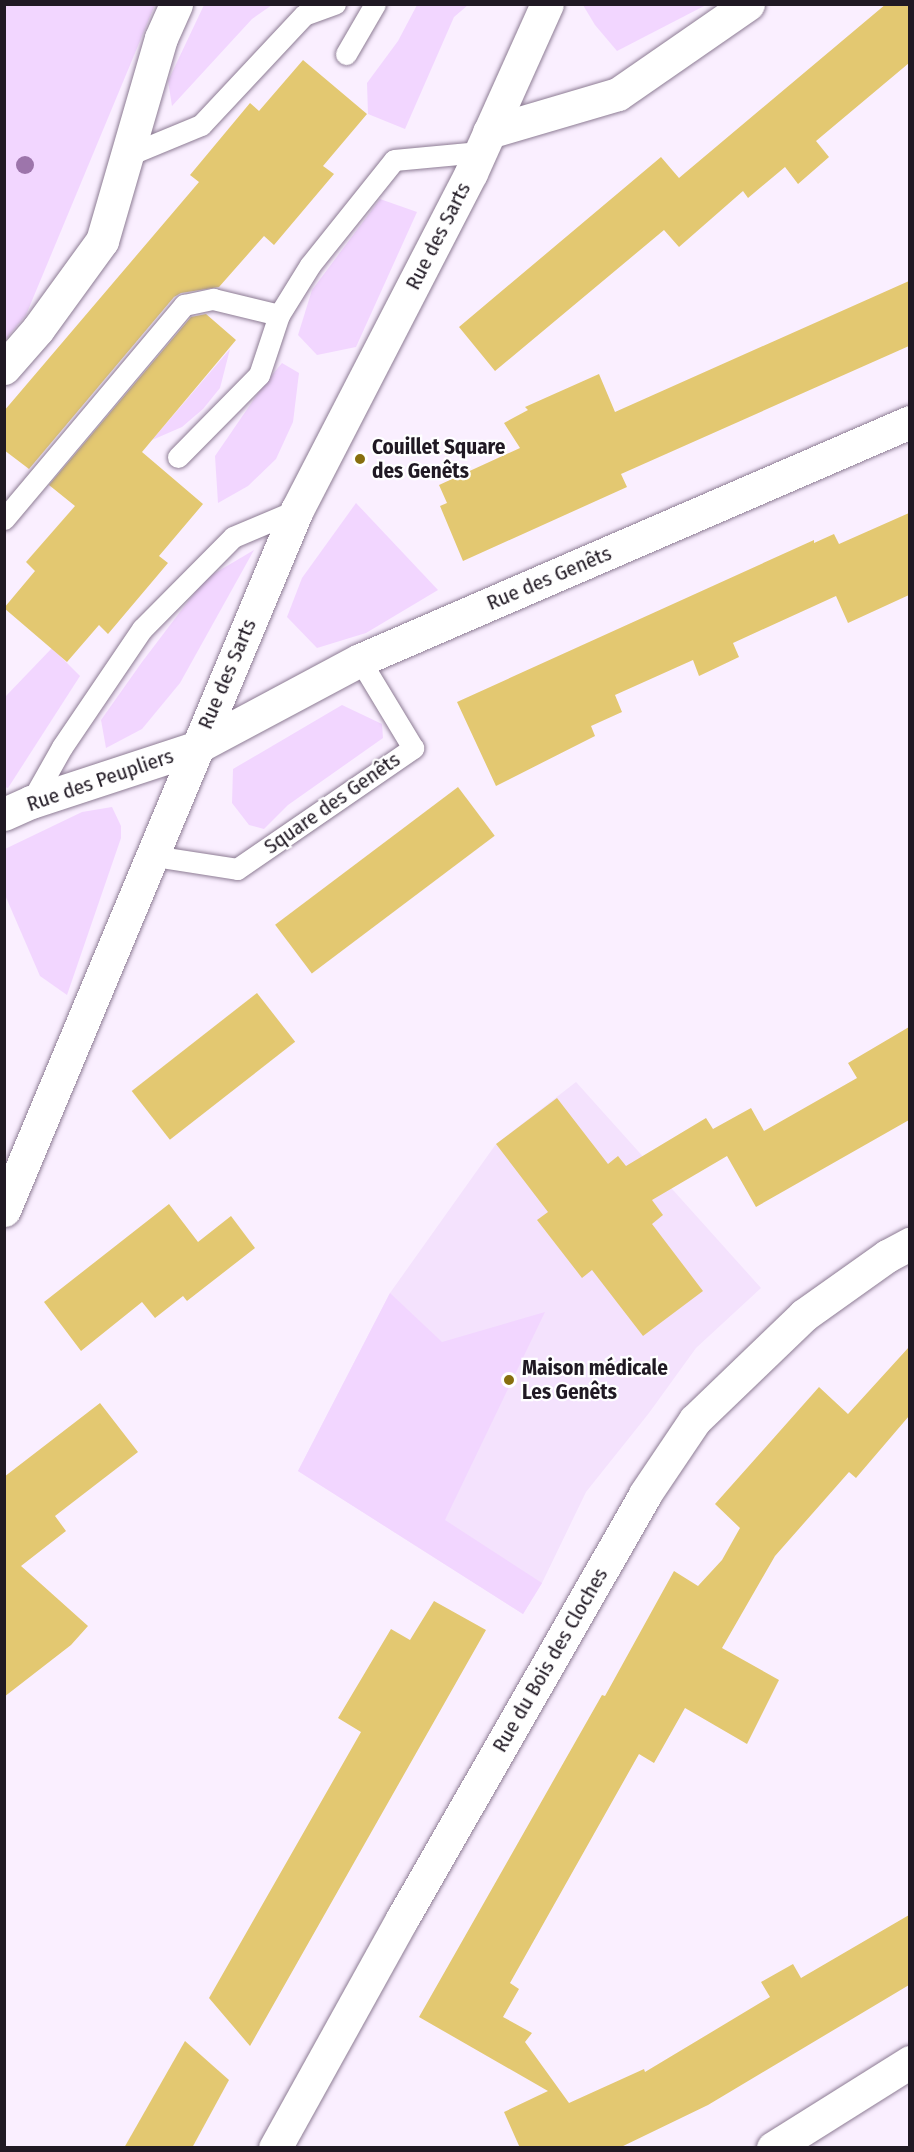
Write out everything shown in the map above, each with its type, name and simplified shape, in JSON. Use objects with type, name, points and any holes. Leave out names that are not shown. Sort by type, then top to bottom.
[{"type":"street","points":[[4,368],[38,329],[102,241],[161,38],[176,4]]},
{"type":"street","name":"Rue des Sarts","points":[[4,1210],[154,856],[195,748],[297,510],[485,142],[547,4]]},
{"type":"street","points":[[485,142],[618,94],[748,4]]},
{"type":"street","name":"Rue des Genêts","points":[[195,748],[360,660],[909,422]]},
{"type":"street","name":"Rue des Peupliers","points":[[18,808],[195,748]]},
{"type":"street","name":"Rue du Bois des Cloches","points":[[275,2148],[645,1494],[695,1420],[804,1315],[887,1256],[909,1244]]},
{"type":"street","points":[[773,2148],[909,2062]]},
{"type":"lane","points":[[126,156],[201,125],[304,15],[335,4]]},
{"type":"lane","points":[[346,54],[375,4]]},
{"type":"lane","name":"Rue des Sarts","points":[[178,458],[259,375],[279,315],[310,265],[394,160],[485,142]]},
{"type":"lane","points":[[4,519],[184,305],[213,299],[279,315]]},
{"type":"lane","points":[[18,808],[142,629],[233,537],[297,510]]},
{"type":"lane","name":"Square des Genêts","points":[[154,856],[237,869],[412,748],[360,660]]},
{"type":"shaded area","points":[[5,4],[155,5],[26,315],[5,340]]},
{"type":"shaded area","points":[[204,5],[272,5],[252,19],[172,106],[168,81]]},
{"type":"shaded area","points":[[417,5],[468,5],[454,17],[405,129],[368,114],[367,83],[398,41]]},
{"type":"shaded area","points":[[583,5],[706,5],[617,51],[595,25]]},
{"type":"shaded area","points":[[380,199],[417,212],[356,347],[317,355],[298,335],[312,290]]},
{"type":"shaded area","points":[[230,349],[220,388],[203,409],[182,427],[152,440]]},
{"type":"shaded area","points":[[282,363],[299,373],[293,422],[276,459],[248,486],[218,503],[215,456],[263,386]]},
{"type":"shaded area","points":[[356,503],[438,590],[366,633],[317,648],[287,617],[302,578]]},
{"type":"shaded area","points":[[254,550],[180,683],[142,729],[106,748],[101,720],[142,662],[205,579]]},
{"type":"shaded area","points":[[52,648],[80,676],[8,788],[5,787],[5,697]]},
{"type":"shaded area","points":[[342,705],[382,724],[383,738],[288,805],[264,829],[249,825],[232,803],[233,769]]},
{"type":"shaded area","points":[[112,807],[121,826],[121,838],[67,995],[40,976],[5,895],[5,849],[82,812]]},
{"type":"shaded area","name":"Maison médicale Les Genêts","points":[[576,1082],[761,1288],[696,1348],[649,1413],[586,1492],[542,1583],[523,1614],[298,1471],[390,1293],[496,1144]]},
{"type":"shaded area","points":[[390,1293],[442,1342],[545,1312],[445,1520],[542,1583],[523,1614],[298,1471]]},
{"type":"building","points":[[886,4],[909,4],[909,63],[816,141],[829,157],[798,184],[785,167],[748,198],[743,191],[679,247],[664,230],[495,371],[459,327],[661,157],[679,178]]},
{"type":"building","points":[[303,60],[367,114],[323,166],[334,174],[274,245],[264,236],[219,287],[181,293],[174,297],[29,469],[4,450],[4,411],[199,182],[190,175],[250,103],[259,111]]},
{"type":"building","points":[[909,281],[909,346],[621,474],[627,487],[463,561],[440,506],[447,503],[439,485],[520,448],[504,423],[528,410],[525,407],[599,374],[615,412]]},
{"type":"building","points":[[206,314],[236,340],[142,452],[203,504],[159,556],[168,563],[108,634],[99,625],[67,662],[4,608],[35,571],[26,562],[75,506],[49,485],[191,317]]},
{"type":"building","points":[[909,513],[909,595],[848,623],[836,596],[733,643],[739,657],[699,676],[693,660],[615,695],[622,712],[591,726],[595,736],[496,786],[457,702],[814,540],[814,543],[834,534],[839,544]]},
{"type":"building","points":[[458,787],[495,836],[312,974],[275,925]]},
{"type":"building","points":[[257,993],[295,1042],[170,1140],[132,1091]]},
{"type":"building","points":[[909,1027],[909,1120],[756,1207],[727,1156],[652,1200],[663,1215],[652,1224],[703,1291],[643,1336],[592,1270],[582,1278],[537,1220],[548,1212],[496,1144],[557,1098],[608,1164],[618,1156],[626,1166],[706,1118],[713,1129],[751,1108],[764,1131],[857,1078],[848,1063]]},
{"type":"building","points":[[169,1204],[198,1242],[231,1216],[255,1248],[187,1301],[183,1296],[155,1318],[142,1302],[81,1351],[44,1302]]},
{"type":"building","points":[[909,1347],[909,1416],[856,1478],[849,1472],[775,1556],[722,1648],[779,1680],[747,1744],[685,1708],[654,1763],[639,1754],[510,1983],[519,1989],[503,2017],[532,2033],[525,2042],[569,2103],[644,2069],[645,2072],[770,1997],[761,1982],[793,1964],[801,1978],[909,1915],[909,1985],[708,2105],[619,2148],[520,2148],[504,2112],[548,2091],[419,2017],[602,1695],[605,1696],[674,1571],[698,1586],[722,1560],[740,1528],[715,1504],[819,1387],[848,1414]]},
{"type":"building","points":[[100,1403],[138,1452],[55,1516],[66,1531],[21,1566],[88,1626],[71,1645],[4,1697],[4,1477]]},
{"type":"building","points":[[434,1601],[486,1630],[250,2046],[209,1998],[361,1732],[338,1718],[391,1629],[410,1640]]},
{"type":"building","points":[[185,2041],[229,2080],[192,2148],[124,2148]]},
{"type":"place","name":"Couillet Square des Genêts","points":[[360,459]]},
{"type":"place","name":"Maison médicale Les Genêts","points":[[509,1380]]}]
